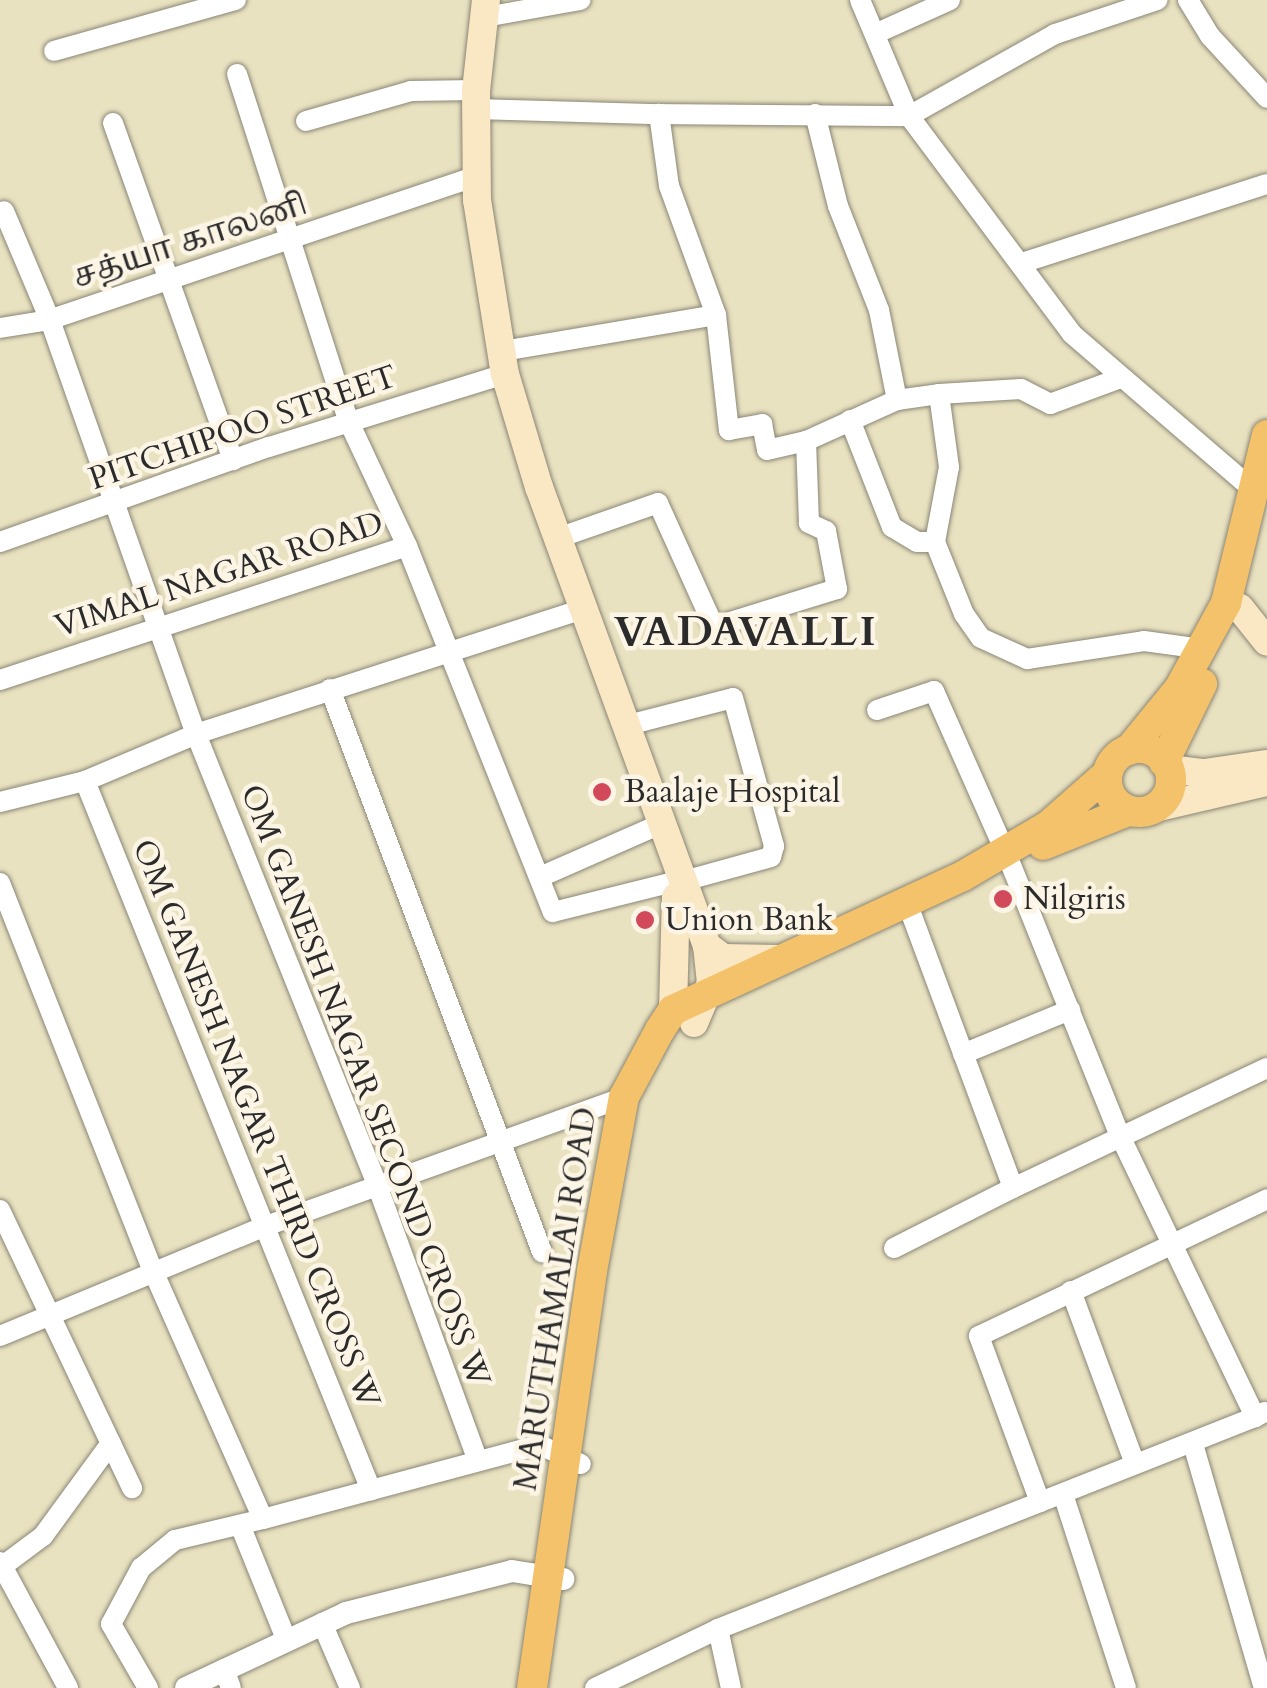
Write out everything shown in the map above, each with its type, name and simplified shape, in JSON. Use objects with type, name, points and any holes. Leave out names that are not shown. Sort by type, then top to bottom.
[{"type":"main road","points":[[485,9],[476,100],[476,176],[504,362],[558,538],[628,725],[679,881],[707,946],[715,987]]},
{"type":"main road","points":[[1141,810],[1167,796],[1166,766],[1233,605],[1262,500],[1267,435]]},
{"type":"main road","points":[[1233,605],[1267,642]]},
{"type":"main road","points":[[1233,605],[1108,774],[1109,792],[1141,810],[1267,782]]},
{"type":"main road","points":[[1129,750],[1150,750],[1166,766],[1204,773],[1267,764]]},
{"type":"main road","name":"MARUTHAMALAI ROAD","points":[[574,1459],[635,1120],[684,1016],[762,986],[912,916],[1008,858],[1108,774]]},
{"type":"main road","name":"MARUTHAMALAI ROAD","points":[[546,1688],[556,1578],[624,1097],[684,1016],[715,987],[1055,838],[1141,810]]},
{"type":"main road","points":[[679,881],[684,1016]]},
{"type":"main road","points":[[678,915],[692,973],[715,987],[762,986]]},
{"type":"main road","points":[[707,946],[723,958],[749,963],[786,958]]},
{"type":"main road","name":"MARUTHAMALAI ROAD","points":[[532,1688],[556,1578]]},
{"type":"street","points":[[54,52],[236,0]]},
{"type":"street","points":[[485,9],[580,0]]},
{"type":"street","points":[[860,0],[910,116],[1072,334],[1262,500]]},
{"type":"street","points":[[877,33],[950,0]]},
{"type":"street","points":[[306,121],[411,91],[658,114],[910,116],[1055,34],[1157,0]]},
{"type":"street","points":[[1188,0],[1210,36],[1267,98]]},
{"type":"street","points":[[237,74],[349,422],[407,546]]},
{"type":"street","points":[[658,114],[669,186],[716,315],[730,430],[762,424],[767,450],[806,441],[898,400],[1020,389],[1050,404],[1118,378]]},
{"type":"street","points":[[815,114],[838,206],[878,310],[898,400]]},
{"type":"street","points":[[112,123],[233,460]]},
{"type":"street","name":"சத்யா காலனி","points":[[158,624],[50,320],[476,176]]},
{"type":"street","points":[[1022,263],[1267,184]]},
{"type":"street","points":[[0,328],[50,320],[4,211]]},
{"type":"street","name":"PITCHIPOO STREET","points":[[0,542],[349,422],[504,362],[716,315]]},
{"type":"street","points":[[939,394],[950,467],[935,542],[964,614],[1001,652],[1026,659],[1144,641],[1203,649]]},
{"type":"street","points":[[850,420],[892,527],[917,542],[935,542]]},
{"type":"street","points":[[558,538],[658,502],[714,627],[837,590],[826,531],[809,523],[806,441]]},
{"type":"street","name":"VIMAL NAGAR ROAD","points":[[0,680],[158,624],[407,546],[553,912],[679,881]]},
{"type":"street","points":[[0,802],[86,781],[196,734],[585,608]]},
{"type":"street","name":"OM GANESH NAGAR SECOND CROSS W","points":[[158,624],[196,734],[377,1185],[477,1460]]},
{"type":"street","points":[[330,689],[542,1252]]},
{"type":"street","points":[[595,1688],[718,1629],[1261,1414],[1121,1138],[1008,858],[934,691],[876,710]]},
{"type":"street","points":[[628,725],[732,698],[774,846],[771,858],[679,881]]},
{"type":"street","name":"OM GANESH NAGAR THIRD CROSS W","points":[[86,781],[370,1490]]},
{"type":"street","points":[[540,876],[664,831]]},
{"type":"street","points":[[0,883],[154,1273],[262,1519]]},
{"type":"street","points":[[912,916],[1013,1188]]},
{"type":"street","points":[[963,1054],[1070,1010]]},
{"type":"street","points":[[894,1248],[1267,1068]]},
{"type":"street","points":[[0,1336],[266,1226],[498,1138],[624,1097]]},
{"type":"street","points":[[1040,1502],[979,1336],[1267,1199]]},
{"type":"street","points":[[0,1210],[132,1488]]},
{"type":"street","points":[[1071,1291],[1135,1464]]},
{"type":"street","points":[[68,1688],[1,1565],[43,1536],[111,1443]]},
{"type":"street","points":[[1193,1444],[1264,1688]]},
{"type":"street","points":[[148,1688],[111,1624],[142,1568],[175,1540],[540,1445],[574,1459]]},
{"type":"street","points":[[1063,1494],[1126,1688]]},
{"type":"street","points":[[240,1526],[286,1638]]},
{"type":"street","points":[[186,1688],[228,1679],[286,1638],[322,1624],[512,1572],[556,1578]]},
{"type":"street","points":[[322,1624],[350,1688]]},
{"type":"street","points":[[718,1629],[731,1688]]},
{"type":"place","name":"Baalaje Hospital","points":[[602,792]]},
{"type":"place","name":"Nilgiris","points":[[1003,899]]},
{"type":"place","name":"Union Bank","points":[[645,920]]},
{"type":"district","name":"VADAVALLI","points":[[746,632]]}]
